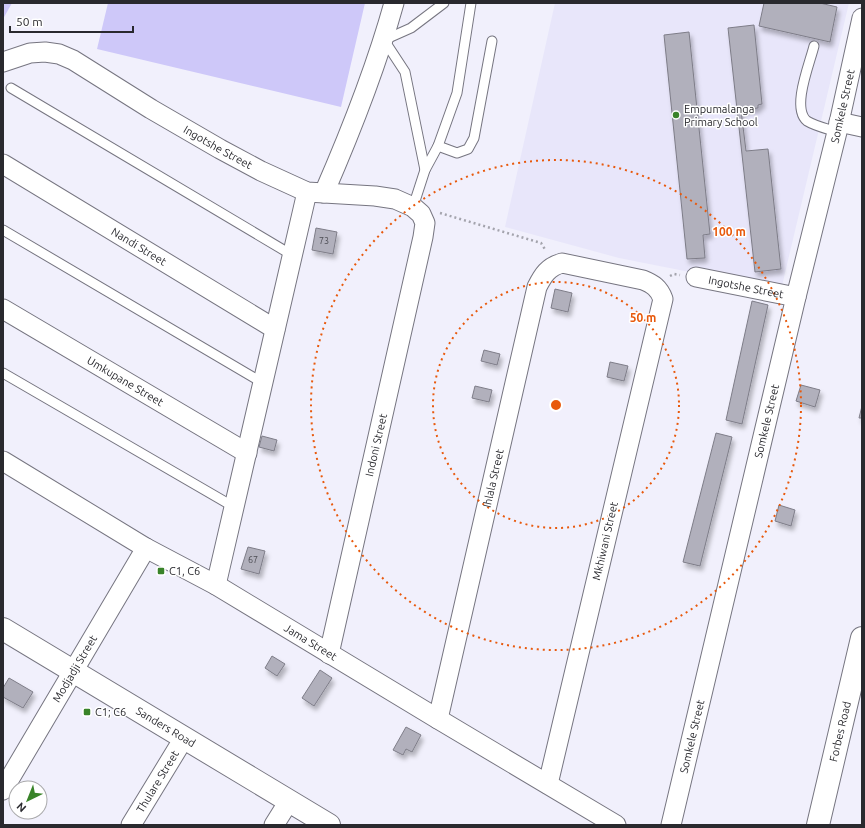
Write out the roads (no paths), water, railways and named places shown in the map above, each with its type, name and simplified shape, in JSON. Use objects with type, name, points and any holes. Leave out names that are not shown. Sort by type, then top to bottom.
[{"type":"street","points":[[216,585],[292,255],[316,192],[353,128],[384,40],[394,3]]},
{"type":"street","name":"Somkele Street","points":[[671,825],[796,297],[838,127],[862,18]]},
{"type":"street","name":"Ingotshe Street","points":[[3,62],[30,53],[45,52],[59,54],[73,60],[151,109],[261,171],[316,192],[375,196],[395,199],[417,211]]},
{"type":"street","points":[[838,127],[862,127]]},
{"type":"street","name":"Nandi Street","points":[[3,164],[276,329]]},
{"type":"street","name":"Indoni Street","points":[[329,654],[423,237],[425,223],[417,211]]},
{"type":"street","name":"Ihlala Street","points":[[438,720],[537,287],[547,270],[554,265],[562,263],[642,280],[658,292]]},
{"type":"street","name":"Ingotshe Street","points":[[696,277],[796,297]]},
{"type":"street","name":"Mkhiwani Street","points":[[548,784],[658,292]]},
{"type":"street","name":"Umkupane Street","points":[[3,309],[247,453]]},
{"type":"street","name":"Jama Street","points":[[3,461],[146,548],[216,585],[438,720],[616,825]]},
{"type":"street","name":"Modjadji Street","points":[[3,790],[146,548]]},
{"type":"street","name":"Sanders Road","points":[[3,629],[329,825]]},
{"type":"street","name":"Forbes Road","points":[[818,825],[862,638]]},
{"type":"street","name":"Thulare Street","points":[[131,825],[184,738]]},
{"type":"street","points":[[274,825],[289,801]]},
{"type":"lane","points":[[425,170],[405,72],[384,40],[411,28],[444,3]]},
{"type":"lane","points":[[417,211],[425,170],[438,146],[457,93],[471,3]]},
{"type":"lane","points":[[438,146],[457,153],[468,149],[474,138],[492,41]]},
{"type":"lane","points":[[814,46],[802,92],[800,106],[802,116],[808,122],[838,127]]},
{"type":"lane","points":[[11,88],[292,255]]},
{"type":"lane","points":[[3,230],[263,383]]},
{"type":"lane","points":[[3,373],[234,507]]},
{"type":"place","name":"Empumalanga Primary School","points":[[676,115]]},
{"type":"place","name":"C1, C6","points":[[161,571]]},
{"type":"place","name":"C1; C6","points":[[87,712]]}]
